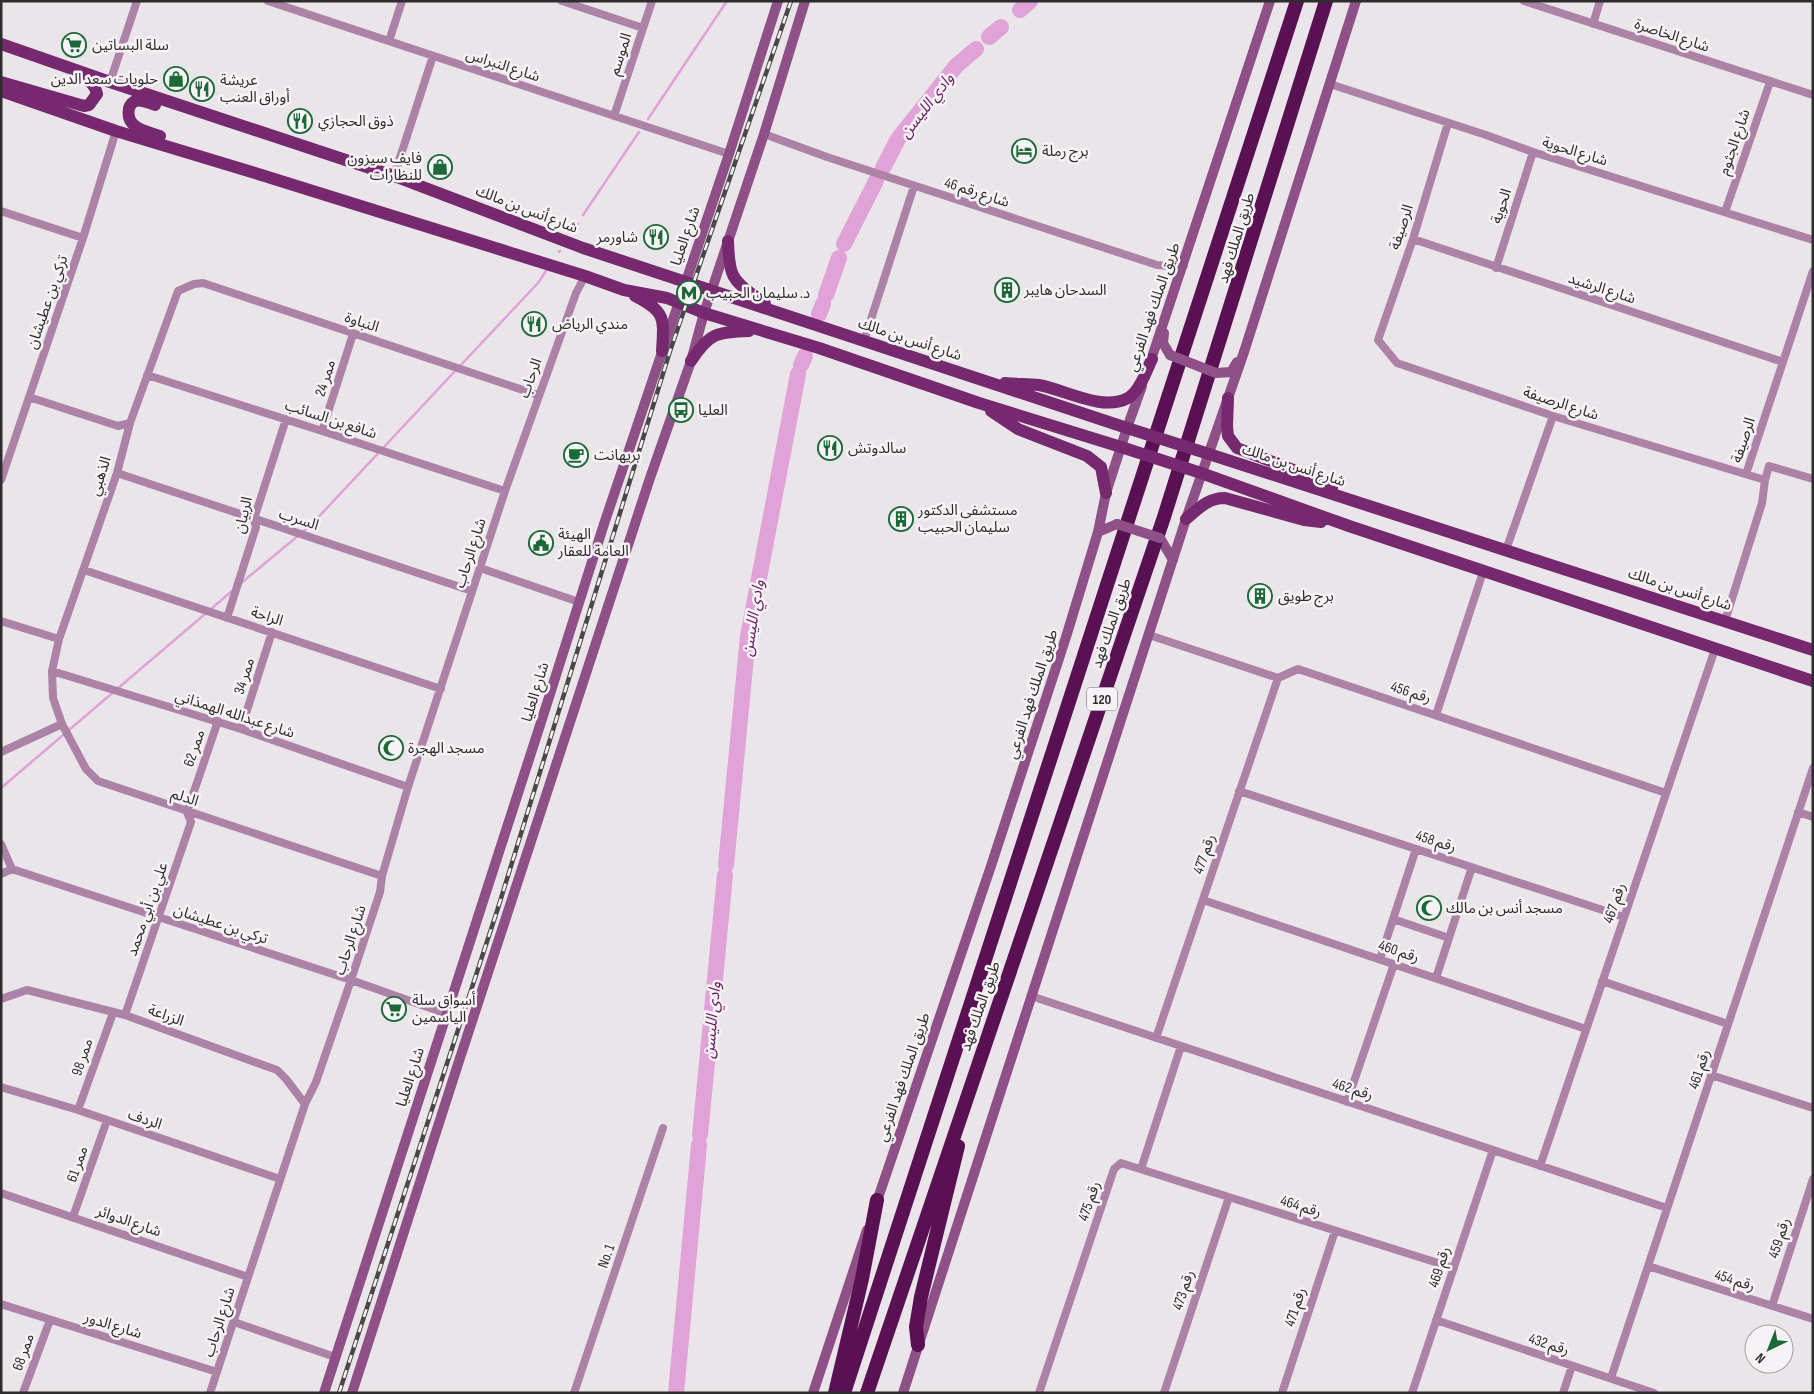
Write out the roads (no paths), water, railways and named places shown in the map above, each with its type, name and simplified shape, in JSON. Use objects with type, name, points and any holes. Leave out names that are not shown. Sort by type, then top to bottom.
[{"type":"highway","name":"طريق الملك فهد","points":[[844,1393],[1297,1]]},
{"type":"highway","name":"طريق الملك فهد","points":[[867,1393],[1164,517],[1326,1]]},
{"type":"highway","points":[[918,1345],[916,1327],[921,1297],[958,1146],[955,1130]]},
{"type":"highway","points":[[835,1393],[862,1279],[877,1200]]},
{"type":"main road","name":"شارع العليا","points":[[324,1393],[630,442],[729,154],[778,1]]},
{"type":"main road","points":[[352,1393],[806,1]]},
{"type":"main road","name":"طريق الملك فهد الفرعي","points":[[813,1393],[1066,638],[1098,532],[1106,493],[1127,428],[1164,327],[1270,1]]},
{"type":"main road","points":[[903,1393],[1201,473],[1244,352],[1356,1]]},
{"type":"main road","name":"شارع أنس بن مالك","points":[[1,45],[394,176],[583,248],[686,280],[1127,428],[1813,650]]},
{"type":"main road","points":[[1,45],[92,83],[96,88],[97,94],[89,105],[84,106],[1,82]]},
{"type":"main road","points":[[1,91],[116,131],[585,276],[624,290],[652,305],[660,313],[663,332],[662,351]]},
{"type":"main road","points":[[255,173],[136,127],[129,120],[128,113],[130,106],[136,101],[142,101],[214,121],[260,131]]},
{"type":"main road","points":[[728,241],[728,261],[734,278],[741,287],[775,311]]},
{"type":"main road","points":[[624,290],[667,298],[704,313],[819,348],[979,403],[1201,473],[1483,572],[1813,681]]},
{"type":"main road","points":[[1164,327],[1164,343],[1170,355],[1216,373],[1231,372],[1244,352]]},
{"type":"main road","points":[[690,361],[702,344],[714,336],[726,331],[759,330]]},
{"type":"main road","points":[[987,382],[1040,386],[1089,399],[1114,403],[1130,397],[1140,385],[1152,359]]},
{"type":"main road","points":[[1228,398],[1228,436],[1237,448],[1309,476],[1358,503]]},
{"type":"main road","points":[[979,403],[1018,429],[1088,456],[1100,467],[1106,493]]},
{"type":"main road","points":[[1186,519],[1207,501],[1225,498],[1304,520],[1349,526]]},
{"type":"main road","points":[[1098,532],[1116,524],[1160,538],[1173,560]]},
{"type":"street","points":[[110,82],[137,1]]},
{"type":"street","name":"شارع النبراس","points":[[268,1],[729,154]]},
{"type":"street","points":[[389,41],[402,1]]},
{"type":"street","points":[[562,1],[644,28]]},
{"type":"street","name":"الموسم","points":[[614,116],[652,1]]},
{"type":"street","name":"شارع الخاصرة","points":[[1524,1],[1813,96]]},
{"type":"street","points":[[1593,24],[1600,1]]},
{"type":"street","points":[[394,176],[433,56]]},
{"type":"street","name":"شارع الجثوم","points":[[1725,212],[1770,82]]},
{"type":"street","name":"شارع الحوية","points":[[1330,84],[1533,152],[1813,240]]},
{"type":"street","name":"الرصيفة","points":[[1378,340],[1413,240],[1448,123]]},
{"type":"street","name":"تركي بن عطيشان","points":[[1,480],[83,238],[116,131]]},
{"type":"street","name":"شارع رقم 46","points":[[764,134],[914,186],[1157,265],[1184,265]]},
{"type":"street","name":"الحوية","points":[[1496,268],[1533,152]]},
{"type":"street","points":[[864,340],[914,186]]},
{"type":"street","points":[[1,210],[83,238]]},
{"type":"street","name":"شارع الرشيد","points":[[1413,240],[1783,362]]},
{"type":"street","name":"الرصيفة","points":[[1746,474],[1813,271]]},
{"type":"street","name":"الرحاب","points":[[504,491],[576,293],[585,276]]},
{"type":"street","name":"النباوة","points":[[178,291],[189,285],[203,283],[538,394]]},
{"type":"street","name":"الذهبي","points":[[52,671],[59,639],[117,473],[130,423],[178,291]]},
{"type":"street","name":"ممر 24","points":[[322,431],[353,334]]},
{"type":"street","name":"شارع الرصيفة","points":[[1378,340],[1397,363],[1553,416],[1765,480]]},
{"type":"street","name":"شافع بن السائب","points":[[148,376],[286,419],[504,491]]},
{"type":"street","points":[[29,397],[118,426],[130,423]]},
{"type":"street","points":[[1506,550],[1553,416]]},
{"type":"street","name":"الربيان","points":[[227,618],[256,527],[254,519],[286,419]]},
{"type":"street","points":[[1725,621],[1762,503],[1769,466],[1813,479]]},
{"type":"street","name":"السرب","points":[[117,473],[472,591]]},
{"type":"street","name":"شارع الرحاب","points":[[210,1393],[305,1104],[316,1082],[380,892],[382,876],[408,787],[504,491]]},
{"type":"street","points":[[480,568],[579,602]]},
{"type":"street","name":"الراحة","points":[[84,570],[441,689]]},
{"type":"street","points":[[1436,714],[1483,572]]},
{"type":"street","points":[[1,621],[59,639]]},
{"type":"street","name":"ممر 34","points":[[241,729],[272,632]]},
{"type":"street","points":[[1149,635],[1278,678]]},
{"type":"street","name":"رقم 467","points":[[1540,1166],[1715,649]]},
{"type":"street","name":"رقم 456","points":[[1278,678],[1298,669],[1666,792]]},
{"type":"street","name":"شارع عبدالله الهمذاني","points":[[52,671],[218,721],[408,787]]},
{"type":"street","name":"الدلم","points":[[52,671],[53,698],[62,724],[86,769],[98,781],[382,876]]},
{"type":"street","name":"رقم 477","points":[[1156,1038],[1278,678]]},
{"type":"street","name":"ممر 62","points":[[187,812],[218,721]]},
{"type":"street","points":[[1,752],[62,724]]},
{"type":"street","name":"رقم 461","points":[[1611,1378],[1813,768]]},
{"type":"street","name":"رقم 458","points":[[1239,791],[1624,917]]},
{"type":"street","name":"علي بن أبي محمد","points":[[125,1015],[191,822],[187,812]]},
{"type":"street","points":[[1798,812],[1813,817]]},
{"type":"street","points":[[1,844],[12,869],[1,874]]},
{"type":"street","points":[[1380,960],[1416,849]]},
{"type":"street","points":[[1436,978],[1472,867]]},
{"type":"street","name":"تركي بن عطيشان","points":[[12,869],[351,980],[446,1014]]},
{"type":"street","name":"رقم 460","points":[[1202,900],[1586,1029]]},
{"type":"street","points":[[1393,919],[1449,938]]},
{"type":"street","points":[[1347,1102],[1394,964]]},
{"type":"street","points":[[1602,981],[1728,1024]]},
{"type":"street","name":"الزراعة","points":[[1,999],[27,990],[125,1015],[277,1070],[286,1078],[305,1104]]},
{"type":"street","name":"رقم 462","points":[[1031,996],[1667,1208]]},
{"type":"street","name":"ممر 98","points":[[78,1110],[112,1013]]},
{"type":"street","points":[[1141,1169],[1180,1046]]},
{"type":"street","points":[[1711,1075],[1813,1108]]},
{"type":"street","name":"الردف","points":[[1,1086],[280,1178]]},
{"type":"street","name":"ممر 61","points":[[73,1217],[107,1120]]},
{"type":"street","name":"No. 1","points":[[574,1393],[663,1128]]},
{"type":"street","name":"رقم 469","points":[[1412,1393],[1493,1150]]},
{"type":"street","name":"رقم 475","points":[[1039,1393],[1114,1169],[1121,1162],[1141,1169]]},
{"type":"street","name":"رقم 464","points":[[1141,1169],[1454,1268]]},
{"type":"street","name":"رقم 459","points":[[1772,1306],[1811,1192],[1813,1179]]},
{"type":"street","name":"شارع الدوائر","points":[[1,1193],[248,1277]]},
{"type":"street","name":"رقم 473","points":[[1164,1393],[1229,1197]]},
{"type":"street","name":"رقم 471","points":[[1282,1393],[1335,1231]]},
{"type":"street","name":"رقم 454","points":[[1648,1266],[1813,1319]]},
{"type":"street","name":"شارع الدور","points":[[1,1304],[217,1372]]},
{"type":"street","name":"ممر 68","points":[[23,1393],[50,1320]]},
{"type":"street","name":"رقم 432","points":[[1436,1320],[1654,1393]]},
{"type":"street","points":[[234,1322],[335,1357]]},
{"type":"street","points":[[1563,1393],[1572,1366]]},
{"type":"waterway","points":[[648,119],[727,1]]},
{"type":"waterway","name":"وادي الليسن","points":[[1020,10],[1030,1]]},
{"type":"waterway","name":"وادي الليسن","points":[[989,37],[1001,27]]},
{"type":"waterway","name":"وادي الليسن","points":[[883,168],[898,139],[956,66],[976,49]]},
{"type":"waterway","points":[[583,215],[639,132]]},
{"type":"waterway","name":"وادي الليسن","points":[[844,244],[876,181]]},
{"type":"waterway","points":[[572,232],[578,224]]},
{"type":"waterway","name":"وادي الليسن","points":[[826,295],[839,258]]},
{"type":"waterway","points":[[460,366],[538,283],[546,271]]},
{"type":"waterway","name":"وادي الليسن","points":[[819,314],[823,304]]},
{"type":"waterway","name":"وادي الليسن","points":[[801,365],[805,356]]},
{"type":"waterway","points":[[240,584],[311,525],[456,370]]},
{"type":"waterway","name":"وادي الليسن","points":[[726,865],[748,636],[798,374]]},
{"type":"waterway","points":[[1,788],[232,591]]},
{"type":"waterway","name":"وادي الليسن","points":[[700,1135],[725,875]]},
{"type":"waterway","name":"وادي الليسن","points":[[676,1393],[699,1145]]},
{"type":"railway","points":[[339,1393],[498,908],[670,351],[791,1]]},
{"type":"place","name":"سلة البساتين","points":[[74,45]]},
{"type":"place","name":"حلويات سعد الدين","points":[[176,79]]},
{"type":"place","name":"عريشة أوراق العنب","points":[[202,89]]},
{"type":"place","name":"ذوق الحجازي","points":[[300,121]]},
{"type":"place","name":"برج رملة","points":[[1024,151]]},
{"type":"place","name":"فايف سيزون للنظارات","points":[[440,167]]},
{"type":"place","name":"شاورمر","points":[[656,237]]},
{"type":"place","name":"السدحان هايبر","points":[[1007,290]]},
{"type":"place","name":"د. سليمان الحبيب","points":[[689,293]]},
{"type":"place","name":"مندي الرياض","points":[[534,324]]},
{"type":"place","name":"العليا","points":[[681,410]]},
{"type":"place","name":"سالدوتش","points":[[830,448]]},
{"type":"place","name":"بريهانت","points":[[576,455]]},
{"type":"place","name":"مستشفى الدكتور سليمان الحبيب","points":[[901,519]]},
{"type":"place","name":"الهيئة العامة للعقار","points":[[541,543]]},
{"type":"place","name":"برج طويق","points":[[1260,596]]},
{"type":"place","name":"مسجد الهجرة","points":[[391,748]]},
{"type":"place","name":"مسجد أنس بن مالك","points":[[1429,908]]},
{"type":"place","name":"أسواق سلة الياسمين","points":[[394,1009]]}]
